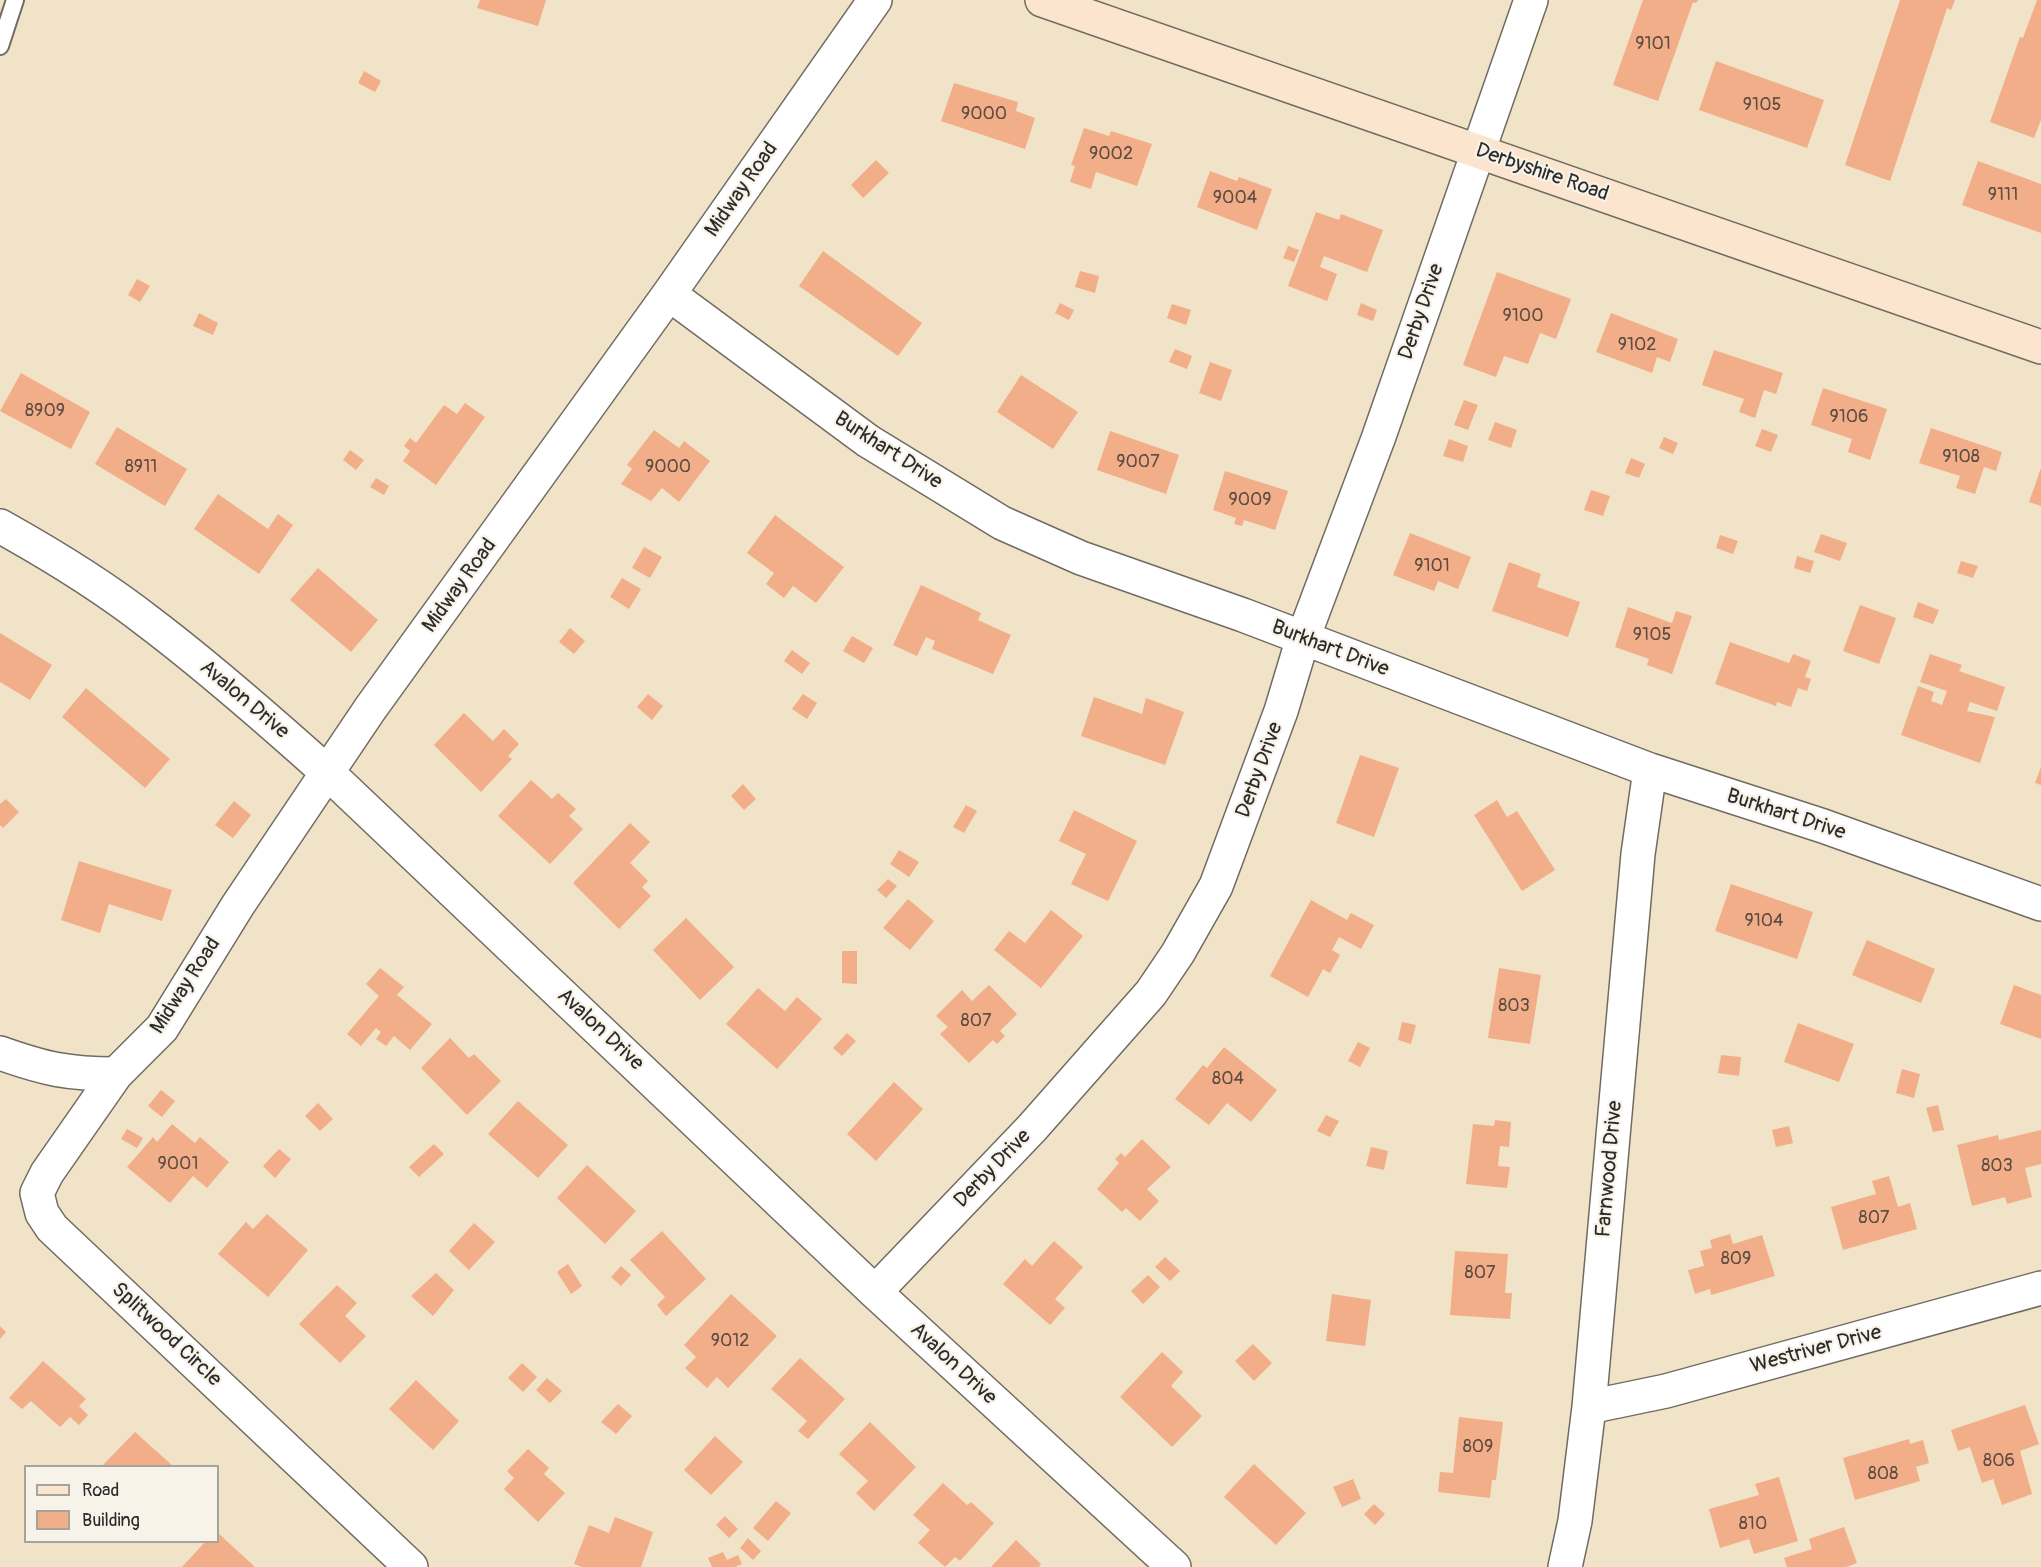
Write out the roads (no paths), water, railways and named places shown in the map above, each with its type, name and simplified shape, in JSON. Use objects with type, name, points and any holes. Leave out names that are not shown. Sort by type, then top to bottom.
[{"type":"street","name":"Midway Road","points":[[116,1074],[162,1028],[238,905],[329,774],[370,709],[669,294],[875,0]]},
{"type":"street","name":"Derbyshire Road","points":[[1042,0],[2041,347]]},
{"type":"street","name":"Derby Drive","points":[[875,1292],[1032,1128],[1151,993],[1178,953],[1216,886],[1237,836],[1281,711],[1303,638],[1378,439],[1531,0]]},
{"type":"street","name":"Burkhart Drive","points":[[669,294],[868,441],[1002,523],[1081,558],[1303,638],[1650,770],[1823,826],[2041,904]]},
{"type":"street","name":"Avalon Drive","points":[[0,526],[66,564],[150,622],[238,693],[329,774],[1057,1462],[1174,1567]]},
{"type":"street","name":"Farnwood Drive","points":[[1565,1567],[1575,1521],[1589,1407],[1638,854],[1650,770]]},
{"type":"street","points":[[0,1053],[46,1070],[116,1074]]},
{"type":"street","name":"Splitwood Circle","points":[[116,1074],[47,1173],[37,1193],[42,1213],[52,1228],[411,1567]]},
{"type":"street","name":"Westriver Drive","points":[[1589,1407],[1666,1391],[2041,1288]]},
{"type":"lane","points":[[0,46],[15,0]]}]
